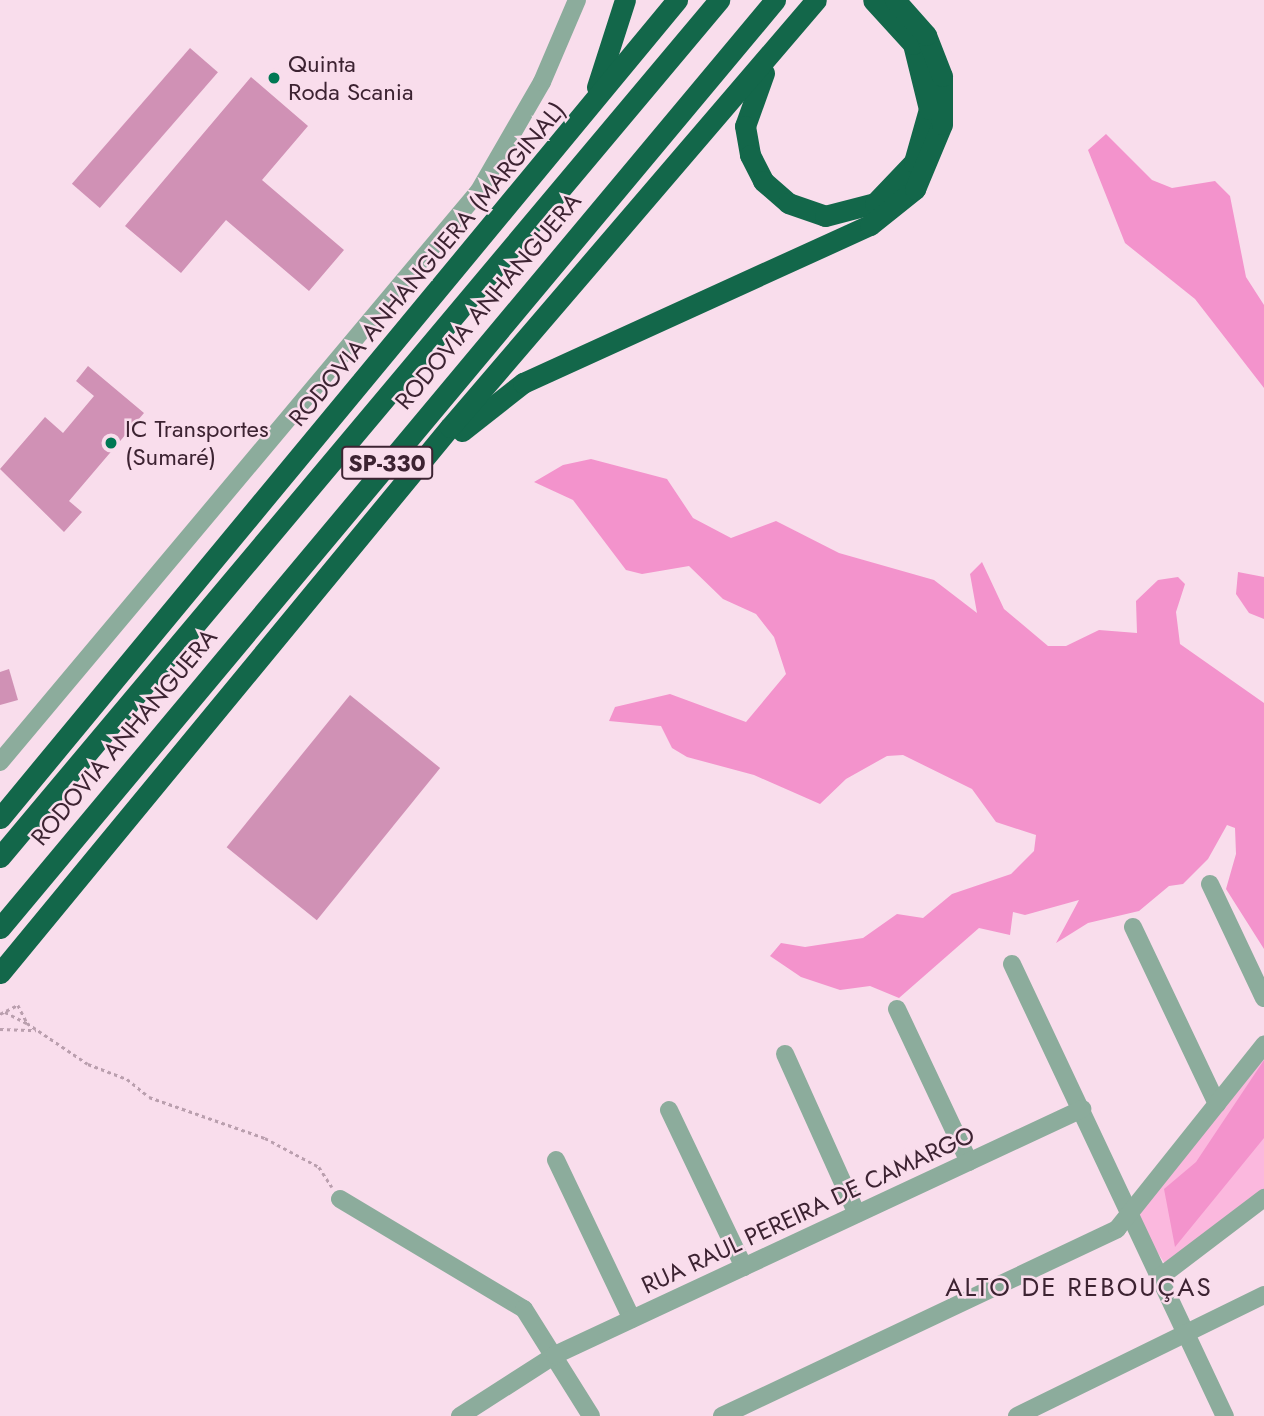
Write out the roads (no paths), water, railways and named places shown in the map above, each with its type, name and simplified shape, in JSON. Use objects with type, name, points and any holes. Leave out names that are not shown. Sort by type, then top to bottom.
[{"type":"highway","points":[[508,206],[593,95],[615,44],[625,0]]},
{"type":"highway","name":"RODOVIA ANHANGUERA (MARGINAL)","points":[[0,818],[677,0]]},
{"type":"highway","name":"RODOVIA ANHANGUERA","points":[[0,857],[719,0]]},
{"type":"highway","name":"RODOVIA ANHANGUERA","points":[[0,928],[775,0]]},
{"type":"highway","points":[[787,34],[749,104],[746,136],[753,164],[778,196],[799,208],[825,216],[860,211],[907,174],[925,139],[929,109],[913,44],[873,0]]},
{"type":"highway","points":[[351,551],[451,442],[523,383],[870,225],[915,190],[942,124],[942,76],[926,35],[895,0]]},
{"type":"highway","points":[[0,973],[351,551],[813,4]]},
{"type":"street","points":[[0,762],[479,191],[542,82],[576,0]]},
{"type":"street","points":[[1210,884],[1264,998]]},
{"type":"street","points":[[1133,927],[1217,1104]]},
{"type":"street","points":[[1012,964],[1225,1416]]},
{"type":"street","points":[[897,1009],[969,1162]]},
{"type":"street","points":[[722,1416],[1098,1239],[1130,1213],[1264,1045]]},
{"type":"street","points":[[785,1054],[857,1214]]},
{"type":"street","name":"RUA RAUL PEREIRA DE CAMARGO","points":[[460,1416],[555,1355],[1082,1109]]},
{"type":"street","points":[[669,1110],[744,1267]]},
{"type":"street","points":[[556,1160],[632,1319]]},
{"type":"street","points":[[1160,1277],[1264,1198]]},
{"type":"street","points":[[340,1199],[511,1299],[555,1355],[592,1416]]},
{"type":"street","points":[[1017,1416],[1264,1296]]},
{"type":"place","name":"Quinta Roda Scania","points":[[274,78]]},
{"type":"place","name":"IC Transportes (Sumaré)","points":[[111,443]]},
{"type":"district","name":"ALTO DE REBOUÇAS","points":[[1079,1288]]}]
